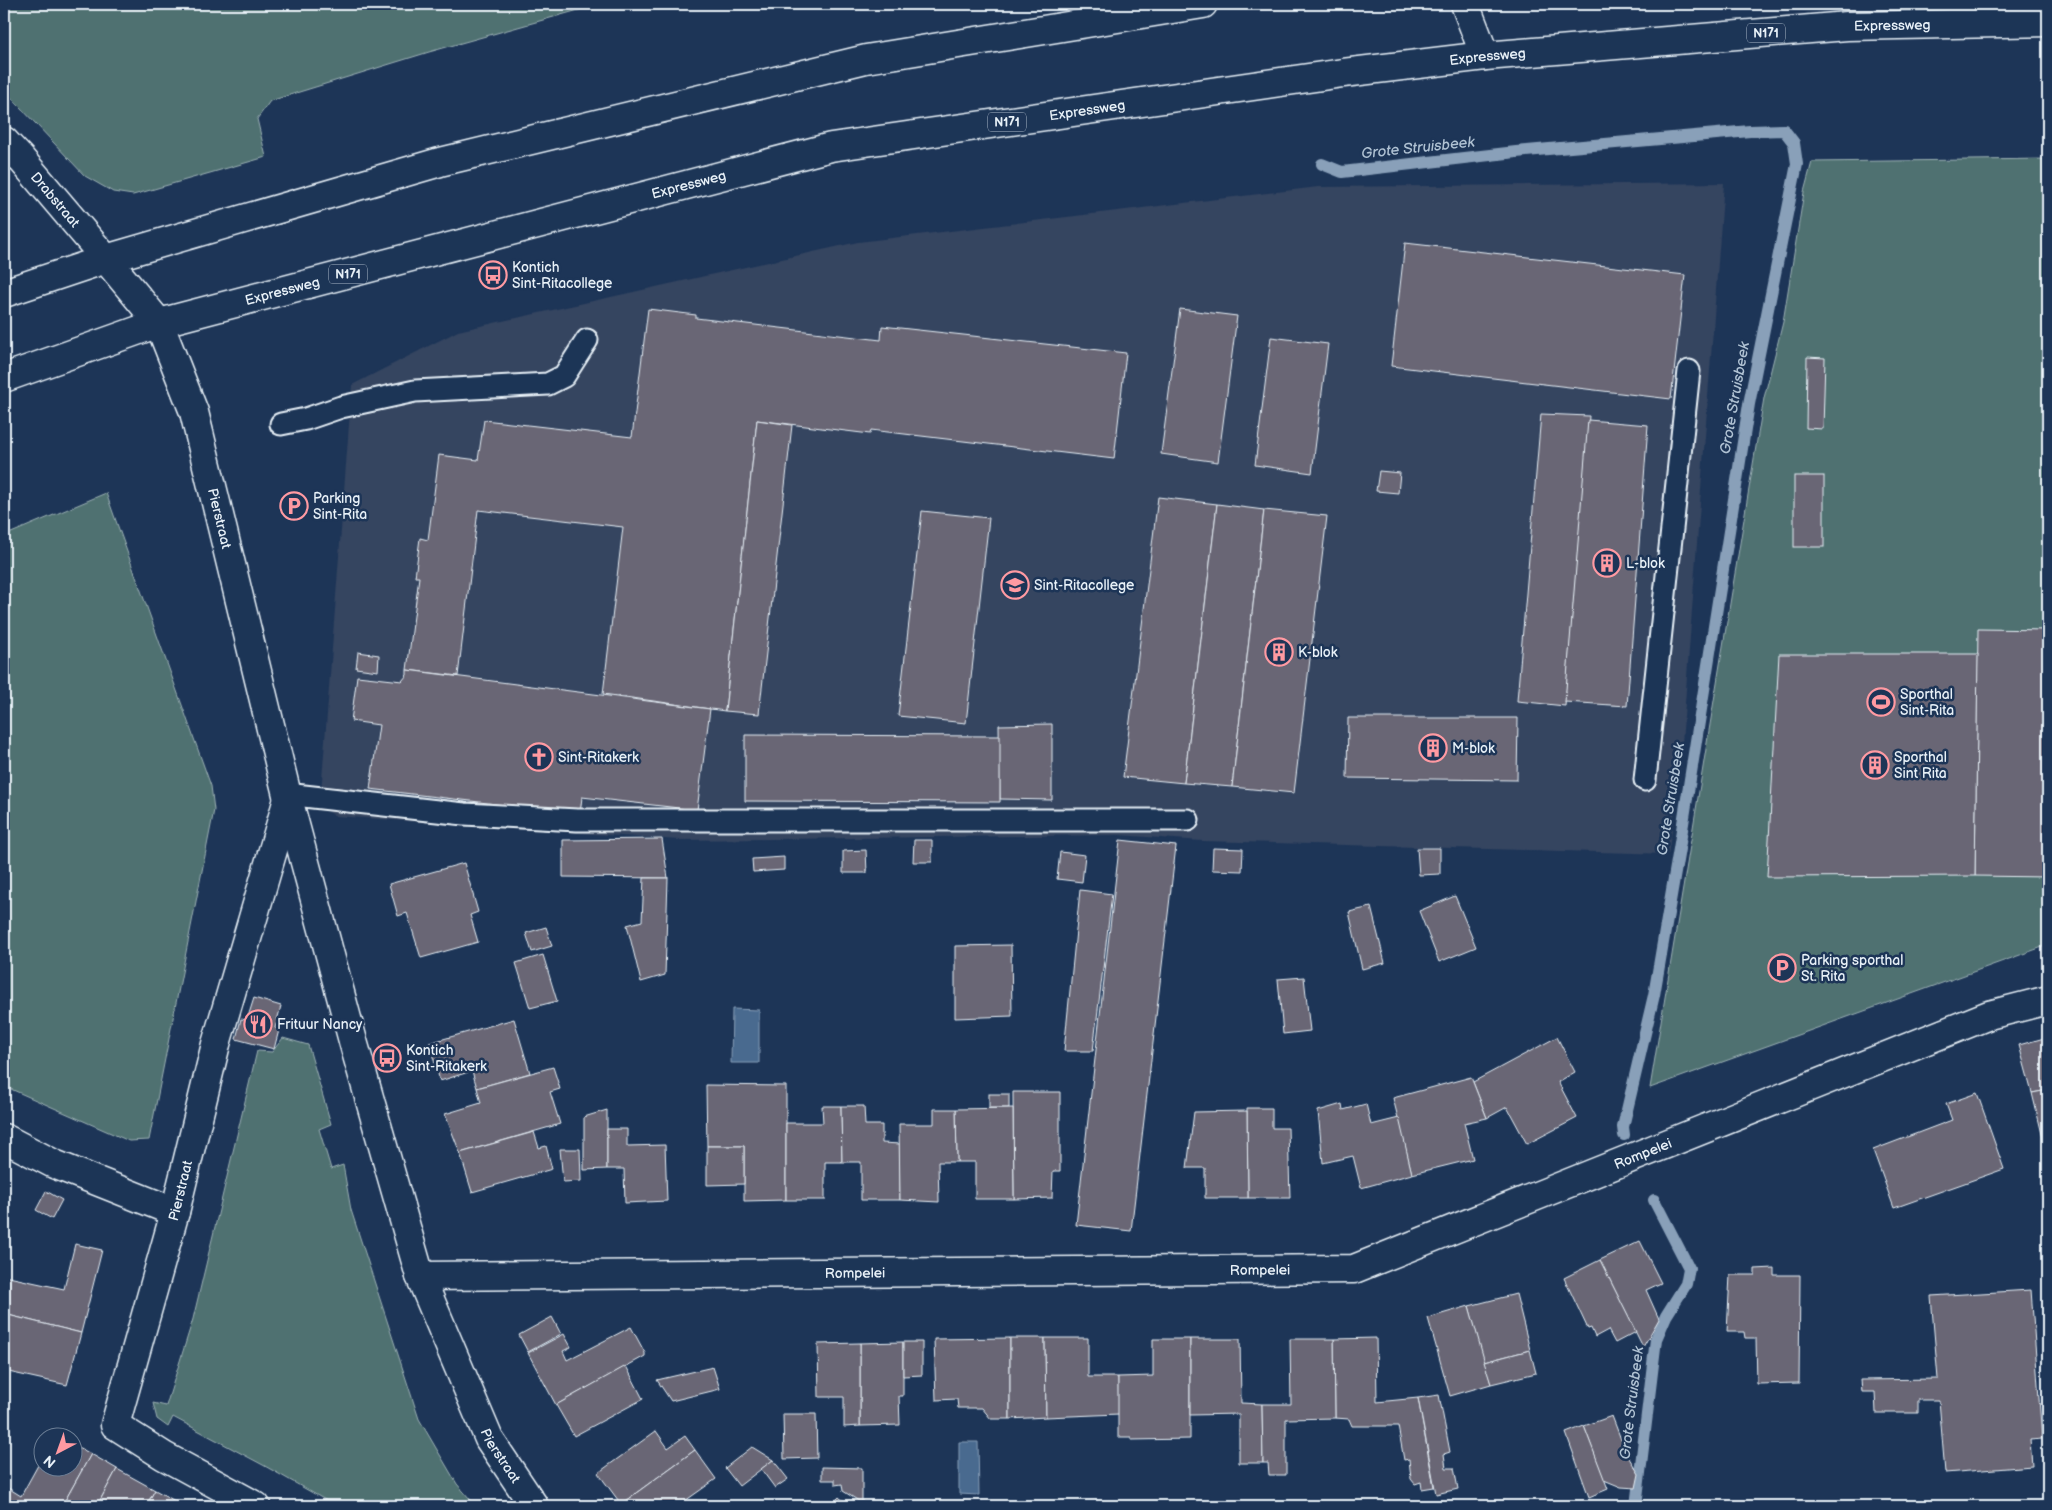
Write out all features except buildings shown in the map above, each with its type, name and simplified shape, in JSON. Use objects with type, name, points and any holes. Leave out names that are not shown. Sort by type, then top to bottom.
[{"type":"main road","points":[[4,293],[106,259],[440,162],[866,59],[1203,4]]},
{"type":"main road","points":[[1465,4],[1485,56]]},
{"type":"main road","name":"Expressweg","points":[[4,378],[159,323],[831,147],[1334,74],[1485,56],[1847,26],[2048,22]]},
{"type":"main road","name":"Drabstraat","points":[[4,141],[106,259]]},
{"type":"main road","name":"Pierstraat","points":[[106,259],[159,323],[194,412],[287,796],[353,1041],[420,1276],[489,1439],[534,1506]]},
{"type":"main road","name":"Pierstraat","points":[[256,1506],[164,1456],[115,1425],[175,1212],[216,1044],[287,796]]},
{"type":"main road","name":"Rompelei","points":[[420,1276],[1354,1269],[1989,1015],[2048,1000]]},
{"type":"main road","points":[[4,1138],[54,1164],[175,1212]]},
{"type":"lane","points":[[282,424],[306,419],[341,407],[415,391],[548,384],[564,376],[587,340]]},
{"type":"lane","points":[[1645,780],[1689,371]]},
{"type":"lane","points":[[287,796],[464,814],[576,820],[1188,820]]},
{"type":"shaded area","name":"Sint-Ritacollege","points":[[1724,183],[1679,784],[1668,854],[1202,841],[1119,835],[679,840],[335,816],[320,806],[352,385],[458,331],[858,242],[1318,187]]},
{"type":"shaded area","points":[[732,1009],[759,1010],[759,1063],[731,1063]]},
{"type":"shaded area","points":[[959,1442],[978,1442],[979,1495],[959,1494]]},
{"type":"green space","points":[[4,4],[600,4],[429,52],[270,101],[257,119],[266,157],[133,195],[113,192],[85,176],[4,90]]},
{"type":"green space","name":"Sporthal Sint-Rita","points":[[2048,159],[2048,945],[1650,1088],[1764,398],[1783,322],[1804,192],[1812,162]]},
{"type":"green space","points":[[106,493],[211,786],[214,810],[149,1140],[129,1141],[4,1086],[4,536]]},
{"type":"green space","points":[[283,1038],[308,1045],[331,1124],[319,1129],[331,1169],[343,1165],[351,1210],[419,1419],[457,1484],[476,1506],[336,1506],[173,1417],[168,1427],[157,1419],[153,1403],[166,1406],[193,1319],[257,1051],[272,1052]]},
{"type":"waterway","name":"Grote Struisbeek","points":[[1322,164],[1342,172],[1516,152],[1750,131],[1784,130],[1794,143],[1797,164],[1749,404],[1679,849],[1654,995],[1623,1127],[1624,1135]]},
{"type":"waterway","name":"Grote Struisbeek","points":[[1636,1506],[1656,1339],[1666,1316],[1686,1284],[1689,1268],[1654,1200]]},
{"type":"place","name":"Kontich Sint-Ritacollege","points":[[493,275]]},
{"type":"place","name":"Parking Sint-Rita","points":[[294,506]]},
{"type":"place","name":"L-blok","points":[[1607,563]]},
{"type":"place","name":"Sint-Ritacollege","points":[[1015,585]]},
{"type":"place","name":"K-blok","points":[[1279,652]]},
{"type":"place","name":"Sporthal Sint-Rita","points":[[1881,702]]},
{"type":"place","name":"M-blok","points":[[1433,748]]},
{"type":"place","name":"Sint-Ritakerk","points":[[539,757]]},
{"type":"place","name":"Sporthal Sint Rita","points":[[1875,765]]},
{"type":"place","name":"Parking sporthal St. Rita","points":[[1782,968]]},
{"type":"place","name":"Frituur Nancy","points":[[258,1024]]},
{"type":"place","name":"Kontich Sint-Ritakerk","points":[[387,1058]]}]
